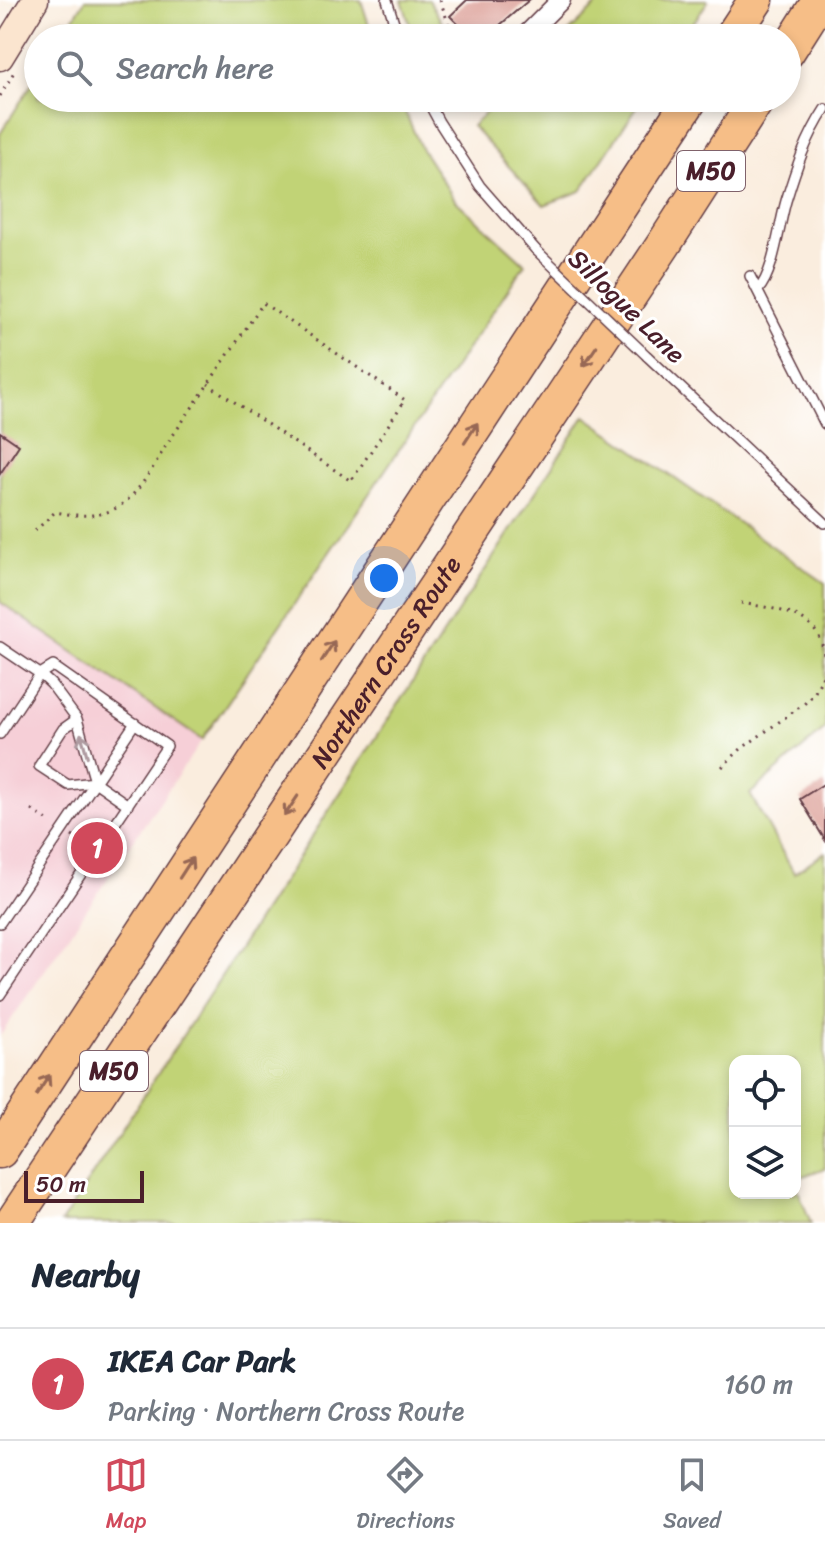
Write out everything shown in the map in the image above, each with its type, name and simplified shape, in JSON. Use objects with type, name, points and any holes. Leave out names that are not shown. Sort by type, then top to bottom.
[{"type":"highway","points":[[740,24],[756,0]]},
{"type":"highway","points":[[801,30],[820,0]]},
{"type":"highway","name":"Northern Cross Route","points":[[0,1151],[682,112]]},
{"type":"highway","name":"Northern Cross Route","points":[[12,1223],[749,112]]},
{"type":"highway","points":[[28,1223],[217,918]]},
{"type":"main road","points":[[0,57],[35,0]]},
{"type":"street","points":[[537,24],[561,0]]},
{"type":"lane","points":[[387,0],[395,24]]},
{"type":"lane","points":[[758,290],[765,283],[805,143],[825,109]]},
{"type":"lane","name":"Sillogue Lane","points":[[434,112],[480,186],[536,250],[825,521]]},
{"type":"lane","points":[[750,276],[825,424]]},
{"type":"lane","points":[[0,647],[51,684],[77,719],[95,782],[128,805]]},
{"type":"lane","points":[[0,734],[40,674],[53,666],[167,746],[0,995]]},
{"type":"lane","points":[[77,719],[63,729],[39,766],[68,785],[95,782]]},
{"type":"lane","points":[[0,923],[135,723]]},
{"type":"path","points":[[440,0],[449,24]]},
{"type":"path","points":[[35,531],[55,512],[77,516],[100,514],[119,506],[136,491],[208,384],[263,303],[405,400],[351,481],[208,384]]},
{"type":"path","points":[[722,767],[814,694],[825,662],[821,640],[808,624],[789,613],[741,603]]},
{"type":"shaded area","points":[[0,602],[202,740],[0,1036]]},
{"type":"green space","points":[[85,0],[361,0],[369,24],[70,24]]},
{"type":"green space","points":[[402,0],[429,0],[443,24],[410,24]]},
{"type":"green space","points":[[602,0],[708,1],[692,24],[577,24]]},
{"type":"green space","points":[[24,96],[24,112],[405,112],[421,148],[455,200],[525,264],[202,740],[0,602],[0,134]]},
{"type":"green space","points":[[486,112],[634,112],[581,191],[544,205],[472,126]]},
{"type":"green space","points":[[585,416],[825,583],[825,729],[750,794],[794,873],[825,852],[825,1168],[801,1177],[801,1055],[729,1055],[729,1199],[801,1198],[811,1223],[61,1223]]},
{"type":"building","points":[[467,0],[529,0],[501,24],[458,24],[450,16]]},
{"type":"building","points":[[0,432],[19,445],[0,474]]},
{"type":"building","points":[[825,783],[825,840],[800,799]]},
{"type":"place","name":"IKEA Car Park","points":[[97,848]]}]
